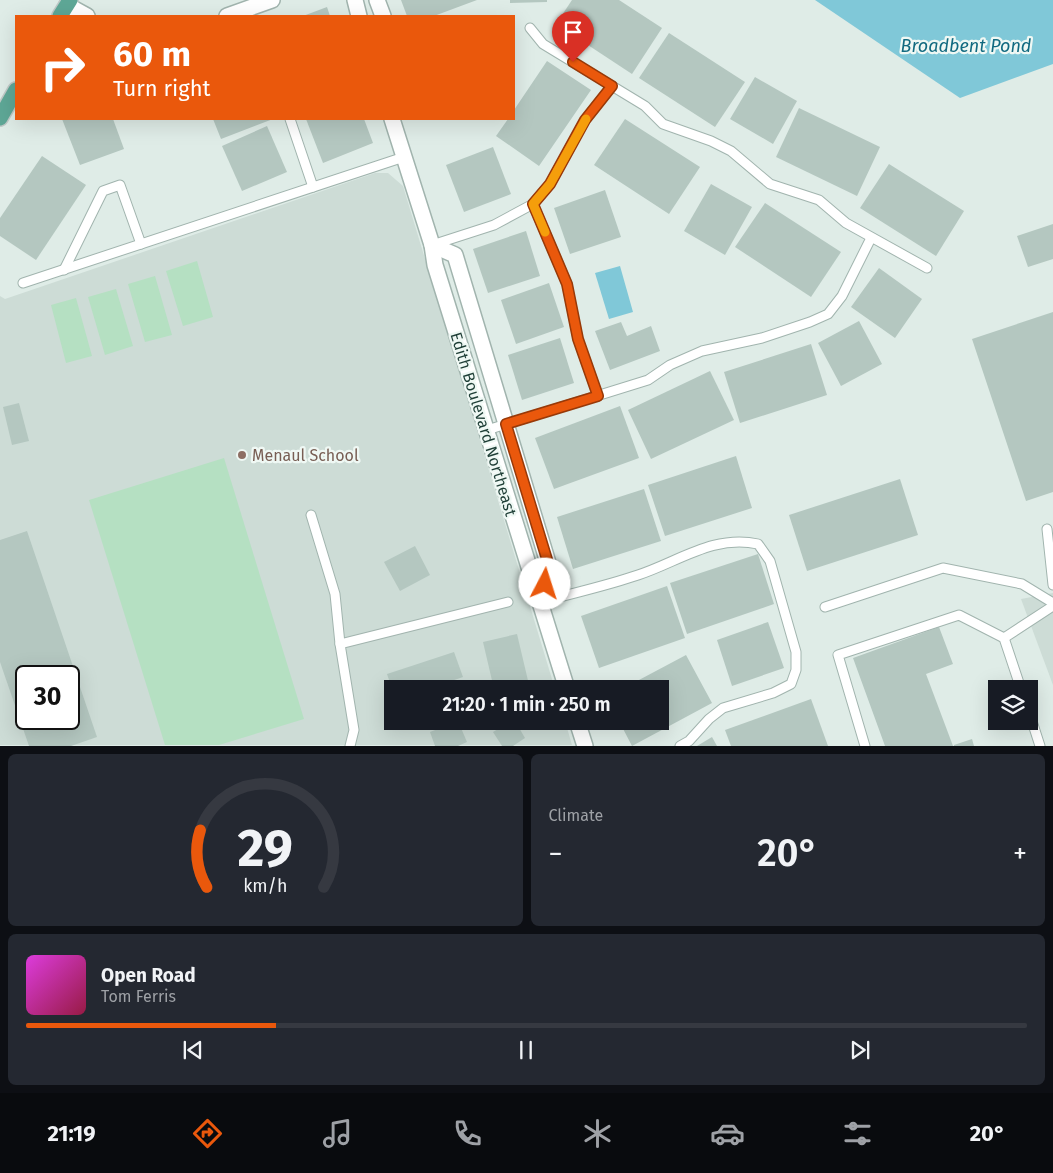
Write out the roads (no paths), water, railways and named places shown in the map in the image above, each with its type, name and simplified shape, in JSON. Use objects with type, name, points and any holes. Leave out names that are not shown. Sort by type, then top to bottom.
[{"type":"main road","points":[[0,118],[15,92]]},
{"type":"street","points":[[230,15],[272,0]]},
{"type":"street","points":[[355,0],[359,15]]},
{"type":"street","points":[[377,0],[383,15]]},
{"type":"street","points":[[66,7],[85,15]]},
{"type":"street","name":"Edith Boulevard Northeast","points":[[392,120],[432,245],[435,265],[564,680]]},
{"type":"street","name":"Edith Boulevard Northeast","points":[[432,245],[455,255],[549,566],[541,602]]},
{"type":"street","points":[[580,730],[584,746]]},
{"type":"lane","points":[[530,28],[543,44],[645,106],[663,124],[711,141],[731,151],[770,184],[819,200],[846,223],[927,268]]},
{"type":"lane","points":[[432,245],[494,225],[533,204],[550,184],[585,120],[612,86]]},
{"type":"lane","points":[[290,120],[313,187]]},
{"type":"lane","points":[[23,283],[404,157]]},
{"type":"lane","points":[[64,270],[103,191],[120,185],[141,244]]},
{"type":"lane","points":[[533,204],[567,284],[578,339],[598,396]]},
{"type":"lane","points":[[487,430],[648,380],[670,365],[702,351],[762,338],[828,314],[842,296],[871,238]]},
{"type":"lane","points":[[311,515],[335,594],[340,644],[354,730],[350,746]]},
{"type":"lane","points":[[1047,529],[1053,585]]},
{"type":"lane","points":[[541,602],[614,583],[660,568],[685,554],[725,542],[741,540],[758,544],[770,561],[796,652],[796,670],[791,684],[774,693],[723,708],[709,718],[689,741],[680,746]]},
{"type":"lane","points":[[825,606],[943,568],[1022,584],[1053,604],[1004,638]]},
{"type":"lane","points":[[340,644],[508,602]]},
{"type":"lane","points":[[865,746],[838,656],[959,615],[1004,638],[1018,680]]},
{"type":"lane","points":[[1035,730],[1040,746]]},
{"type":"water","name":"Broadbent Pond","points":[[815,0],[1053,0],[1053,64],[960,98]]},
{"type":"water","points":[[620,266],[633,312],[609,319],[595,273]]},
{"type":"place","name":"Menaul School","points":[[242,455]]}]
